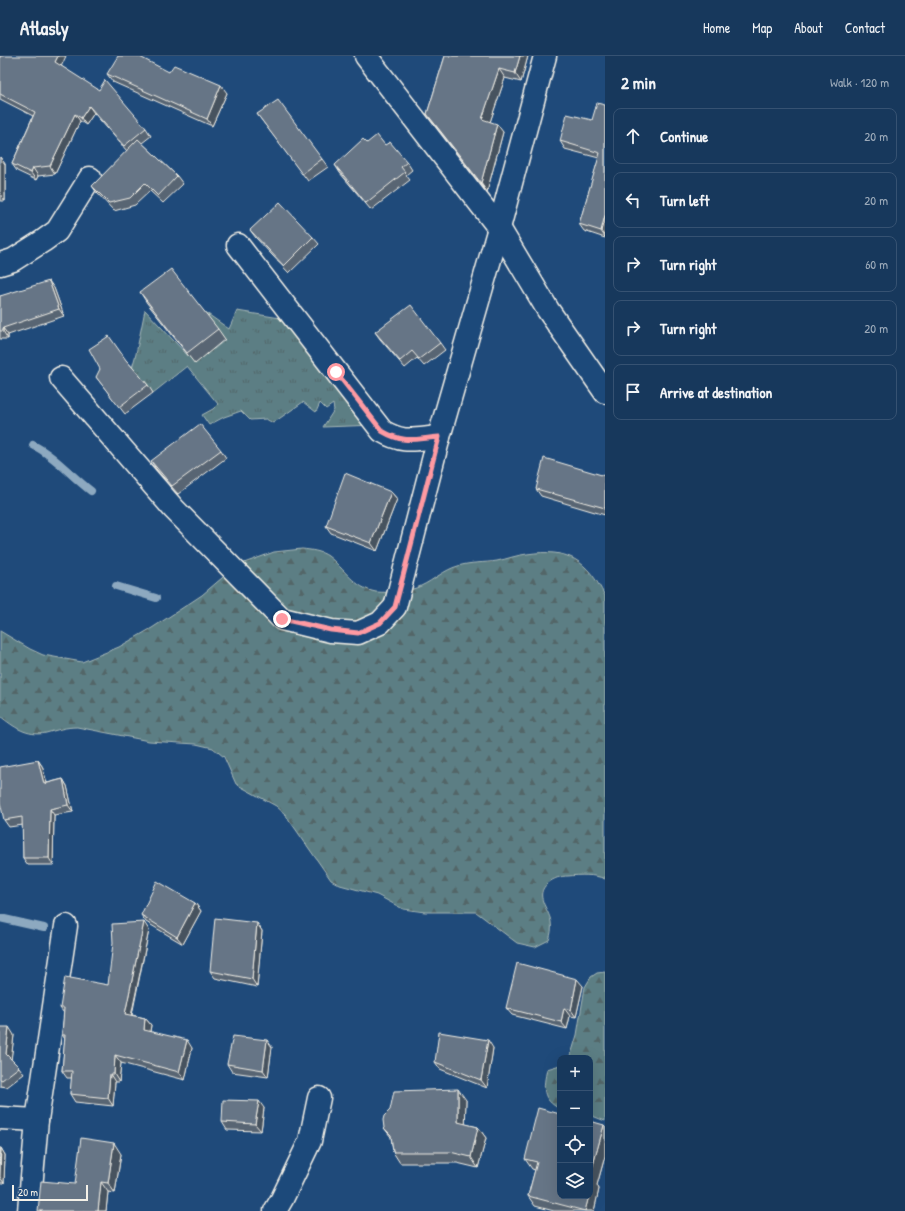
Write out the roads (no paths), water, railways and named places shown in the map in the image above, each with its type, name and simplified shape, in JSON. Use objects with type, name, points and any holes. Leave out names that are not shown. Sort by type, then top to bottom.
[{"type":"street","points":[[366,56],[499,228],[548,310],[605,392]]},
{"type":"street","points":[[61,378],[174,509],[282,619],[331,630],[358,633],[380,623],[395,607],[439,437],[499,228],[545,56]]},
{"type":"street","points":[[0,264],[13,260],[43,241],[57,230],[90,178]]},
{"type":"street","points":[[238,245],[382,431],[392,437],[406,440],[439,437]]},
{"type":"street","points":[[29,1211],[36,1120],[66,926]]},
{"type":"street","points":[[275,1211],[310,1141],[319,1098]]},
{"type":"street","points":[[0,1118],[36,1120]]},
{"type":"waterway","points":[[33,445],[56,460],[91,491]]},
{"type":"waterway","points":[[116,586],[156,598]]},
{"type":"waterway","points":[[0,918],[44,928]]}]
